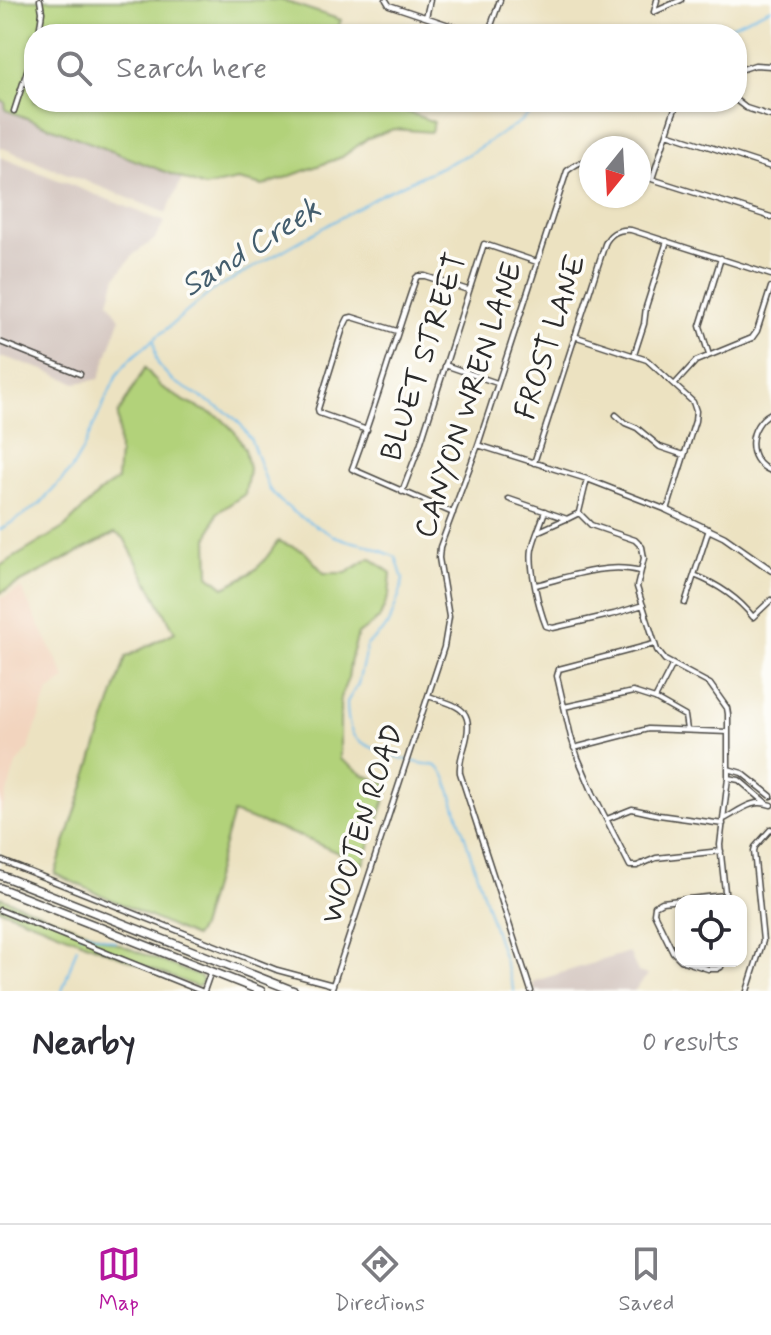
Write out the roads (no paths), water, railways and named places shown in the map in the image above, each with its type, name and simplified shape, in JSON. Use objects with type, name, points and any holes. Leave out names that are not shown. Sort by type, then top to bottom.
[{"type":"highway","points":[[0,875],[294,991]]},
{"type":"highway","points":[[0,888],[261,991]]},
{"type":"street","points":[[40,0],[40,24]]},
{"type":"street","points":[[386,0],[389,5],[444,24]]},
{"type":"street","points":[[425,18],[430,0]]},
{"type":"street","points":[[492,24],[500,0]]},
{"type":"street","points":[[657,0],[654,12],[681,0]]},
{"type":"street","points":[[747,68],[771,66]]},
{"type":"street","points":[[14,111],[24,80]]},
{"type":"street","points":[[747,108],[771,116]]},
{"type":"street","points":[[674,112],[652,179],[771,217]]},
{"type":"street","points":[[667,133],[771,167]]},
{"type":"street","name":"CANYON WREN LANE","points":[[436,670],[449,617],[439,558],[443,538],[478,445],[567,171],[579,164]]},
{"type":"street","name":"FROST LANE","points":[[534,463],[610,235],[631,230],[667,241]]},
{"type":"street","points":[[634,355],[667,241],[771,275]]},
{"type":"street","name":"BLUET STREET","points":[[402,492],[484,244],[537,262]]},
{"type":"street","points":[[709,355],[701,322],[721,258]]},
{"type":"street","points":[[453,513],[352,469],[418,276],[468,290]]},
{"type":"street","points":[[675,384],[693,364],[752,338],[759,327],[771,287]]},
{"type":"street","points":[[367,430],[319,413],[331,364],[348,318],[397,331]]},
{"type":"street","points":[[574,336],[651,362],[690,398],[696,411],[695,421],[667,510]]},
{"type":"street","points":[[0,342],[80,374]]},
{"type":"street","points":[[445,365],[497,383]]},
{"type":"street","points":[[766,407],[770,413],[760,422],[752,448],[762,467],[771,471]]},
{"type":"street","points":[[616,415],[660,447],[684,455]]},
{"type":"street","points":[[478,445],[587,479],[667,510],[709,529],[771,570]]},
{"type":"street","points":[[579,513],[587,479]]},
{"type":"street","points":[[509,499],[567,519]]},
{"type":"street","points":[[545,511],[532,552],[544,623],[550,628],[643,605]]},
{"type":"street","points":[[539,531],[579,513]]},
{"type":"street","points":[[579,513],[591,525],[644,546],[637,587],[658,654],[714,688],[727,708],[728,778],[721,851],[726,895]]},
{"type":"street","points":[[685,603],[709,529]]},
{"type":"street","points":[[536,585],[598,570],[627,568],[640,571]]},
{"type":"street","points":[[694,575],[729,594],[745,606],[753,617],[771,600]]},
{"type":"street","points":[[654,644],[559,669],[557,676],[574,748],[628,863],[633,867],[656,858],[721,851]]},
{"type":"street","points":[[655,699],[673,664]]},
{"type":"street","name":"WOOTEN ROAD","points":[[332,988],[436,670]]},
{"type":"street","points":[[564,707],[633,692],[655,699],[685,716],[687,730]]},
{"type":"street","points":[[428,696],[460,708],[469,721],[459,762],[460,773],[531,991]]},
{"type":"street","points":[[574,748],[648,729],[728,732]]},
{"type":"street","points":[[728,769],[742,773],[771,796]]},
{"type":"street","points":[[728,778],[739,780],[769,804]]},
{"type":"street","points":[[607,819],[632,809],[723,822],[743,807],[769,804]]},
{"type":"street","points":[[747,991],[763,941],[754,851],[771,829]]},
{"type":"street","points":[[0,860],[277,970],[332,988]]},
{"type":"street","points":[[675,901],[662,902],[655,906],[654,913],[675,954]]},
{"type":"street","points":[[0,910],[203,991],[211,971]]},
{"type":"waterway","name":"Sand Creek","points":[[735,24],[771,8]]},
{"type":"waterway","name":"Sand Creek","points":[[0,530],[40,504],[71,470],[117,375],[130,359],[212,291],[382,194],[469,154],[532,112]]},
{"type":"waterway","points":[[154,339],[159,366],[173,381],[230,414],[242,426],[251,440],[269,489],[280,501],[332,535],[396,557],[403,579],[401,590],[390,621],[367,645],[358,684],[347,702],[350,726],[352,733],[363,743],[394,756],[435,766],[446,777],[514,991]]},
{"type":"waterway","points":[[80,935],[85,932],[116,942]]},
{"type":"waterway","points":[[62,991],[77,947]]}]
